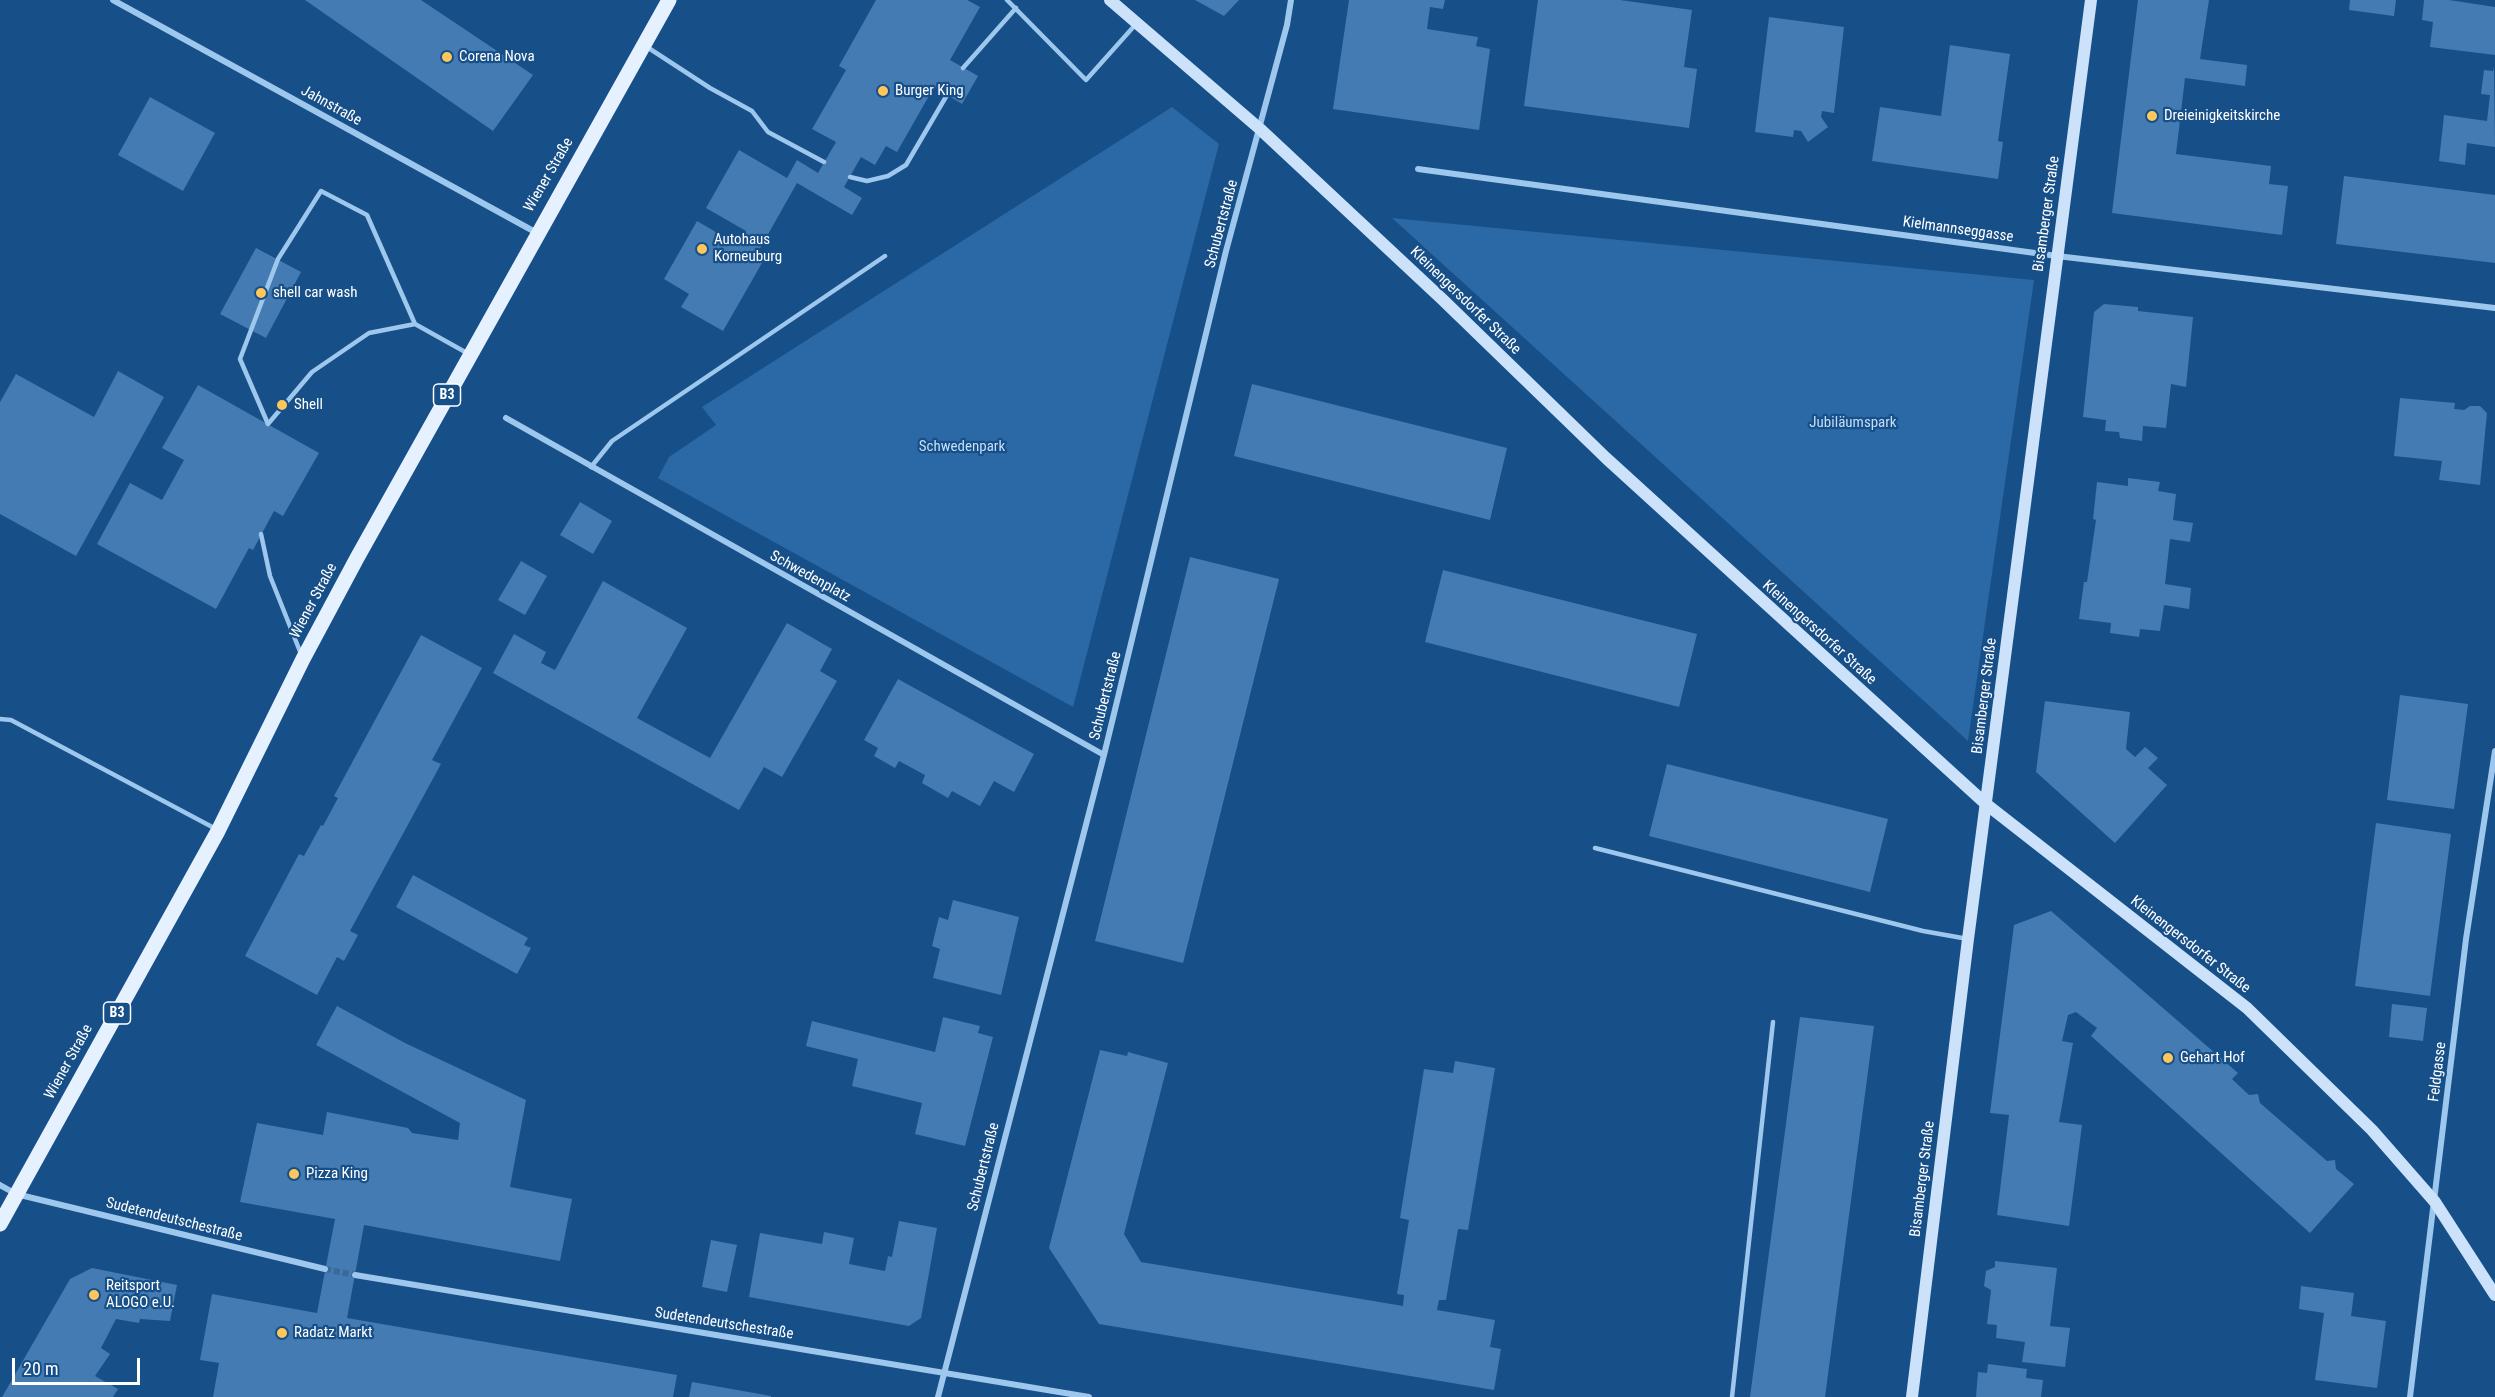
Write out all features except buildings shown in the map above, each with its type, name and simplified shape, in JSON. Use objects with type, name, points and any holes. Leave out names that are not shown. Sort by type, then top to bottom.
[{"type":"main road","name":"Wiener Straße","points":[[0,1224],[218,831],[303,659],[469,354],[669,0]]},
{"type":"main road","name":"Kleinengersdorfer Straße","points":[[1110,0],[1260,129],[1442,298],[1606,458],[1986,804],[2247,1008],[2372,1130],[2435,1202],[2495,1295]]},
{"type":"main road","name":"Bisamberger Straße","points":[[1912,1397],[1968,939],[2091,0]]},
{"type":"street","name":"Jahnstraße","points":[[112,0],[537,232]]},
{"type":"street","name":"Schubertstraße","points":[[938,1397],[1104,755],[1226,251],[1260,129],[1292,0]]},
{"type":"street","name":"Kielmannseggasse","points":[[1418,169],[2057,256],[2495,308]]},
{"type":"street","name":"Schwedenplatz","points":[[506,418],[1104,755]]},
{"type":"street","name":"Feldgasse","points":[[2410,1397],[2466,939],[2495,751]]},
{"type":"street","name":"Sudetendeutschestraße","points":[[0,1185],[16,1194],[325,1269]]},
{"type":"street","name":"Sudetendeutschestraße","points":[[355,1275],[1089,1397]]},
{"type":"lane","points":[[1007,0],[1086,80],[1138,22]]},
{"type":"lane","points":[[963,68],[1016,9]]},
{"type":"lane","points":[[645,45],[710,88],[752,111],[768,132],[824,162]]},
{"type":"lane","points":[[850,177],[867,181],[888,176],[906,165],[947,95]]},
{"type":"lane","points":[[415,324],[369,333],[359,339],[312,372],[268,424],[240,359],[278,259],[321,191],[367,214],[415,324],[469,354]]},
{"type":"lane","points":[[590,467],[612,441],[885,256]]},
{"type":"lane","points":[[261,534],[270,576],[303,659]]},
{"type":"lane","points":[[0,719],[11,720],[218,831]]},
{"type":"lane","points":[[1595,848],[1923,931],[1968,939]]},
{"type":"lane","points":[[1732,1397],[1773,1022]]},
{"type":"green space","name":"Schwedenpark","points":[[1172,107],[1219,144],[1073,707],[658,478],[669,457],[716,425],[702,407]]},
{"type":"green space","name":"Jubiläumspark","points":[[1392,218],[2034,280],[1968,741]]},
{"type":"tunnel","points":[[325,1269],[355,1275]]},
{"type":"place","name":"Corena Nova","points":[[447,57]]},
{"type":"place","name":"Burger King","points":[[883,91]]},
{"type":"place","name":"Dreieinigkeitskirche","points":[[2152,116]]},
{"type":"place","name":"Autohaus Korneuburg","points":[[702,249]]},
{"type":"place","name":"shell car wash","points":[[261,293]]},
{"type":"place","name":"Shell","points":[[282,405]]},
{"type":"place","name":"Gehart Hof","points":[[2168,1058]]},
{"type":"place","name":"Pizza King","points":[[294,1174]]},
{"type":"place","name":"Reitsport ALOGO e.U.","points":[[94,1295]]},
{"type":"place","name":"Radatz Markt","points":[[282,1333]]}]
